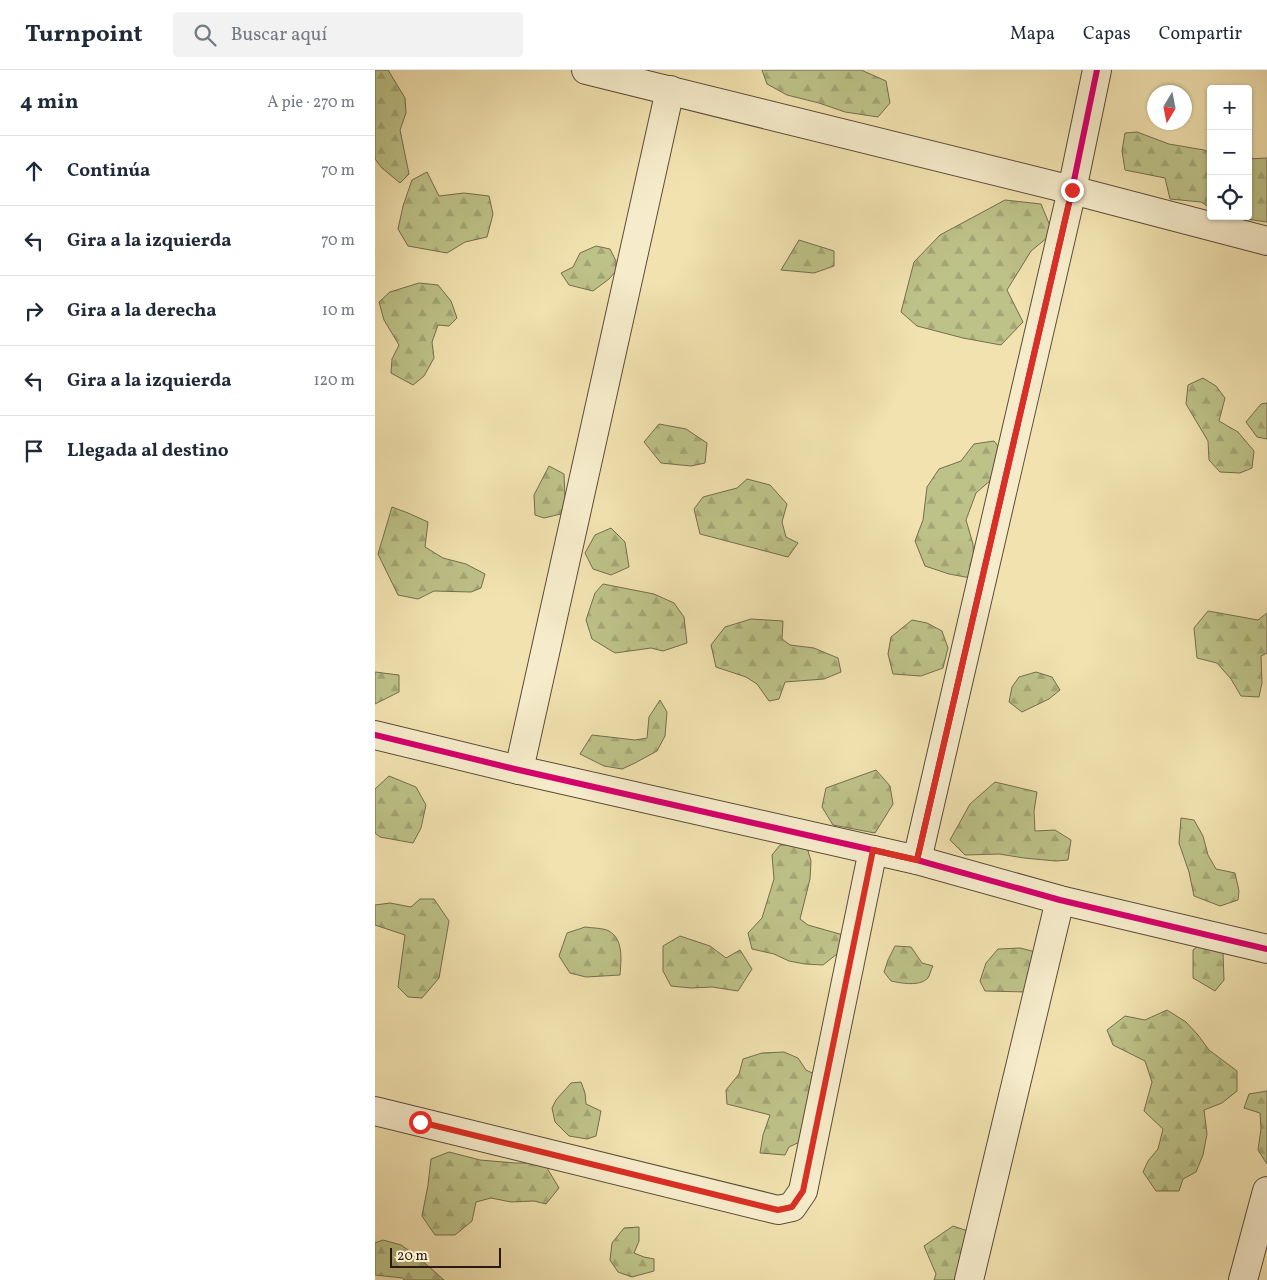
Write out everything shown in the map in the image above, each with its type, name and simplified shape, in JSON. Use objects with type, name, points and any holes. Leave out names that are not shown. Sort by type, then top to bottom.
[{"type":"street","points":[[586,70],[1072,190],[1267,241]]},
{"type":"street","points":[[917,860],[1072,190],[1097,70]]},
{"type":"street","points":[[519,770],[670,90]]},
{"type":"street","points":[[375,734],[519,770],[917,860],[1060,900],[1267,949]]},
{"type":"street","points":[[375,1111],[778,1210],[792,1207],[803,1191],[873,850]]},
{"type":"street","points":[[969,1280],[1060,900]]},
{"type":"street","points":[[1243,1280],[1267,1190]]},
{"type":"green space","points":[[375,70],[388,70],[405,98],[406,113],[400,130],[409,174],[400,183],[382,168],[375,159]]},
{"type":"green space","points":[[762,70],[861,70],[886,81],[890,103],[878,117],[845,112],[787,95],[767,84]]},
{"type":"green space","points":[[1137,132],[1169,144],[1207,151],[1207,206],[1201,202],[1170,199],[1165,178],[1125,170],[1122,151],[1125,133]]},
{"type":"green space","points":[[1267,158],[1267,222],[1252,220],[1252,159]]},
{"type":"green space","points":[[427,172],[439,196],[464,193],[489,196],[493,214],[487,237],[465,242],[447,253],[408,246],[398,229],[403,206],[412,180]]},
{"type":"green space","points":[[1005,200],[1041,204],[1053,233],[1031,251],[1007,290],[1023,322],[1001,345],[963,338],[917,326],[901,312],[914,262],[940,235]]},
{"type":"green space","points":[[799,240],[834,251],[834,266],[814,273],[781,270]]},
{"type":"green space","points":[[596,246],[610,249],[616,261],[616,271],[593,291],[569,285],[561,273],[573,267],[580,253]]},
{"type":"green space","points":[[419,283],[438,285],[451,301],[457,318],[449,326],[438,325],[432,342],[434,358],[424,376],[413,385],[391,373],[392,359],[399,345],[384,320],[379,302],[390,292]]},
{"type":"green space","points":[[1203,378],[1216,386],[1225,398],[1219,421],[1238,432],[1254,451],[1252,468],[1240,473],[1220,472],[1209,460],[1208,441],[1186,404],[1188,385]]},
{"type":"green space","points":[[1267,403],[1267,439],[1257,437],[1246,422],[1261,404]]},
{"type":"green space","points":[[659,424],[686,429],[707,443],[705,463],[691,466],[661,463],[644,442]]},
{"type":"green space","points":[[994,441],[1007,458],[999,473],[976,493],[966,520],[973,544],[974,565],[971,578],[949,574],[925,566],[915,541],[923,520],[927,487],[939,469],[961,461],[974,444]]},
{"type":"green space","points":[[549,466],[564,474],[565,498],[561,514],[544,518],[535,515],[534,495]]},
{"type":"green space","points":[[747,479],[770,485],[787,504],[782,522],[786,537],[798,543],[788,557],[700,534],[694,509],[703,497],[737,488]]},
{"type":"green space","points":[[392,507],[428,522],[425,547],[443,558],[466,564],[485,574],[481,588],[471,592],[434,591],[418,599],[398,595],[378,554]]},
{"type":"green space","points":[[611,528],[625,542],[629,567],[611,575],[593,569],[585,553],[595,535]]},
{"type":"green space","points":[[603,584],[654,594],[674,603],[684,617],[687,643],[663,651],[651,648],[615,653],[592,639],[586,620],[595,593]]},
{"type":"green space","points":[[1208,611],[1258,620],[1267,613],[1267,653],[1261,656],[1262,683],[1259,697],[1241,696],[1231,679],[1217,663],[1197,658],[1194,628]]},
{"type":"green space","points":[[751,619],[783,621],[782,639],[790,645],[814,648],[838,658],[841,672],[824,679],[785,682],[779,699],[769,701],[757,684],[746,677],[716,667],[711,645],[725,627]]},
{"type":"green space","points":[[912,620],[927,623],[942,631],[948,648],[943,668],[921,676],[893,674],[888,654],[891,637]]},
{"type":"green space","points":[[375,672],[399,675],[399,692],[375,704]]},
{"type":"green space","points":[[1036,672],[1052,677],[1060,690],[1049,699],[1022,712],[1009,702],[1012,687],[1019,677]]},
{"type":"green space","points":[[660,700],[667,712],[665,736],[657,751],[622,769],[604,766],[580,754],[592,735],[635,740],[647,738],[649,717]]},
{"type":"green space","points":[[876,770],[890,786],[893,804],[875,833],[833,825],[822,807],[826,788]]},
{"type":"green space","points":[[389,776],[416,787],[426,805],[421,828],[413,843],[380,837],[375,833],[375,789]]},
{"type":"green space","points":[[995,782],[1037,792],[1034,811],[1035,831],[1055,830],[1071,840],[1068,860],[1056,861],[999,854],[965,855],[950,840],[970,804]]},
{"type":"green space","points":[[1181,818],[1194,820],[1203,836],[1208,855],[1216,869],[1235,873],[1239,891],[1238,900],[1220,906],[1194,896],[1189,872],[1179,843]]},
{"type":"green space","points":[[806,844],[811,861],[810,879],[800,919],[808,925],[843,935],[842,950],[823,965],[789,961],[774,954],[752,949],[748,933],[762,918],[774,879],[772,855],[780,845]]},
{"type":"green space","points":[[420,899],[434,899],[449,921],[439,978],[422,998],[408,997],[398,987],[405,935],[375,925],[375,905],[390,903],[411,907]]},
{"type":"green space","points":[[585,927],[607,930],[614,935],[621,951],[620,975],[586,977],[570,973],[559,956],[567,933]]},
{"type":"green space","points":[[680,936],[710,946],[726,958],[740,950],[752,969],[738,991],[712,987],[691,988],[671,986],[663,971],[663,946]]},
{"type":"green space","points":[[1205,941],[1223,953],[1224,980],[1215,991],[1193,978],[1193,950]]},
{"type":"green space","points":[[895,946],[911,947],[922,963],[933,966],[928,978],[920,983],[891,981],[884,972]]},
{"type":"green space","points":[[1020,948],[1044,954],[1027,992],[985,991],[980,981],[986,963],[998,949]]},
{"type":"green space","points":[[1167,1010],[1186,1022],[1209,1050],[1237,1071],[1237,1091],[1222,1103],[1204,1110],[1207,1134],[1203,1155],[1196,1172],[1183,1179],[1179,1191],[1156,1191],[1143,1172],[1148,1161],[1158,1149],[1163,1129],[1144,1111],[1152,1082],[1145,1061],[1113,1045],[1107,1030],[1125,1016],[1145,1020]]},
{"type":"green space","points":[[784,1052],[798,1058],[806,1070],[823,1078],[804,1140],[789,1147],[785,1155],[760,1153],[763,1135],[770,1115],[727,1104],[726,1090],[739,1074],[743,1059],[762,1053]]},
{"type":"green space","points":[[581,1082],[586,1104],[601,1111],[596,1136],[587,1139],[569,1136],[555,1122],[552,1108],[556,1100],[571,1083]]},
{"type":"green space","points":[[1267,1091],[1267,1164],[1258,1150],[1261,1129],[1260,1113],[1244,1108],[1249,1094]]},
{"type":"green space","points":[[449,1152],[480,1160],[544,1163],[559,1188],[546,1204],[534,1201],[511,1202],[491,1198],[476,1202],[472,1221],[455,1235],[435,1235],[422,1216],[431,1159]]},
{"type":"green space","points":[[953,1226],[977,1234],[968,1280],[934,1280],[936,1274],[924,1246]]},
{"type":"green space","points":[[639,1227],[639,1241],[634,1253],[654,1259],[654,1271],[632,1277],[618,1272],[610,1260],[612,1243],[624,1228]]},
{"type":"green space","points":[[383,1240],[401,1245],[444,1280],[404,1280],[403,1278],[375,1275],[375,1243]]},
{"type":"cycle path","points":[[917,860],[1072,190],[1097,70]]},
{"type":"cycle path","points":[[375,735],[519,770],[917,860],[1060,900],[1267,949]]},
{"type":"route","points":[[420,1122],[778,1210],[792,1207],[803,1191],[873,850],[917,860],[1072,190]]}]
